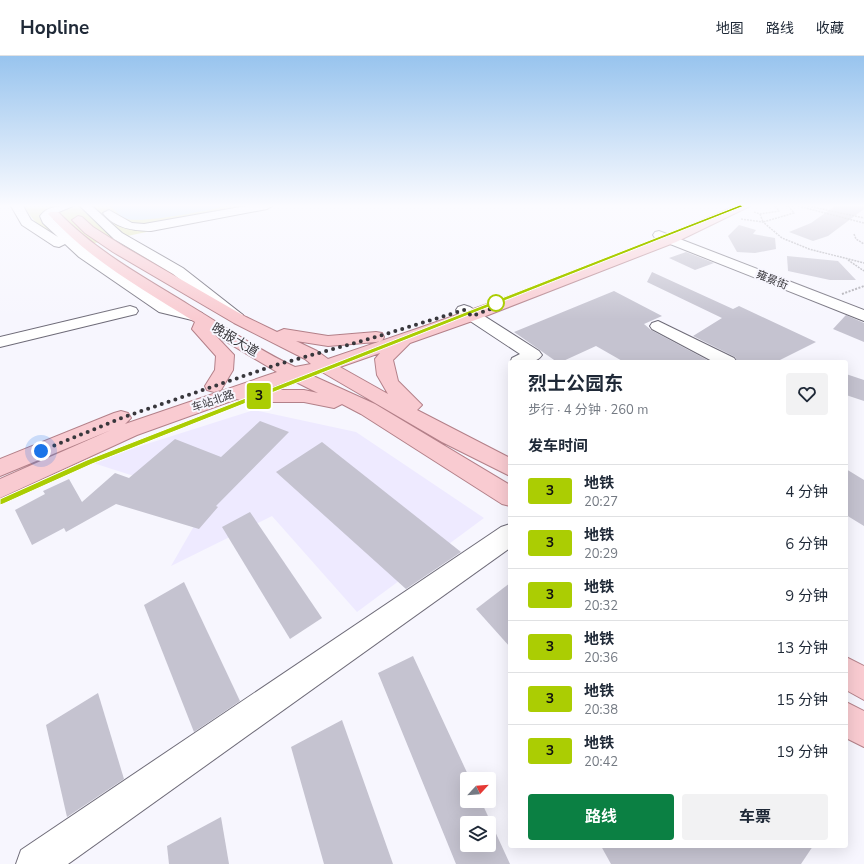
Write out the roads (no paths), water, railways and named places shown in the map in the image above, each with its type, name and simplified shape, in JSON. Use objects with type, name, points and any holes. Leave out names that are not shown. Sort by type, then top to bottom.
[{"type":"main road","name":"晚报大道","points":[[84,244],[96,254],[276,365],[368,409],[508,496]]},
{"type":"main road","name":"晚报大道","points":[[110,244],[240,320],[311,355],[325,366],[449,437],[508,467]]},
{"type":"main road","name":"车站北路","points":[[0,490],[130,430],[293,373],[325,366],[406,338],[648,244]]},
{"type":"main road","name":"车站北路","points":[[0,468],[124,417],[276,365],[468,313]]},
{"type":"main road","points":[[198,317],[200,329],[225,355],[224,370],[214,386]]},
{"type":"main road","points":[[265,333],[328,341],[376,337]]},
{"type":"main road","points":[[406,338],[384,359],[384,373],[390,386],[449,437]]},
{"type":"main road","points":[[193,408],[249,395],[304,396],[368,409]]},
{"type":"main road","points":[[848,673],[864,684]]},
{"type":"main road","points":[[848,719],[864,730]]},
{"type":"street","points":[[131,244],[178,271],[240,320]]},
{"type":"street","points":[[138,244],[139,248]]},
{"type":"street","name":"雍景街","points":[[682,244],[864,316]]},
{"type":"street","points":[[0,342],[130,311]]},
{"type":"street","points":[[468,313],[533,355],[522,360]]},
{"type":"street","points":[[658,326],[724,360]]},
{"type":"street","points":[[35,864],[508,535]]},
{"type":"metro line","name":"3","points":[[0,501],[90,462],[647,244]]}]
